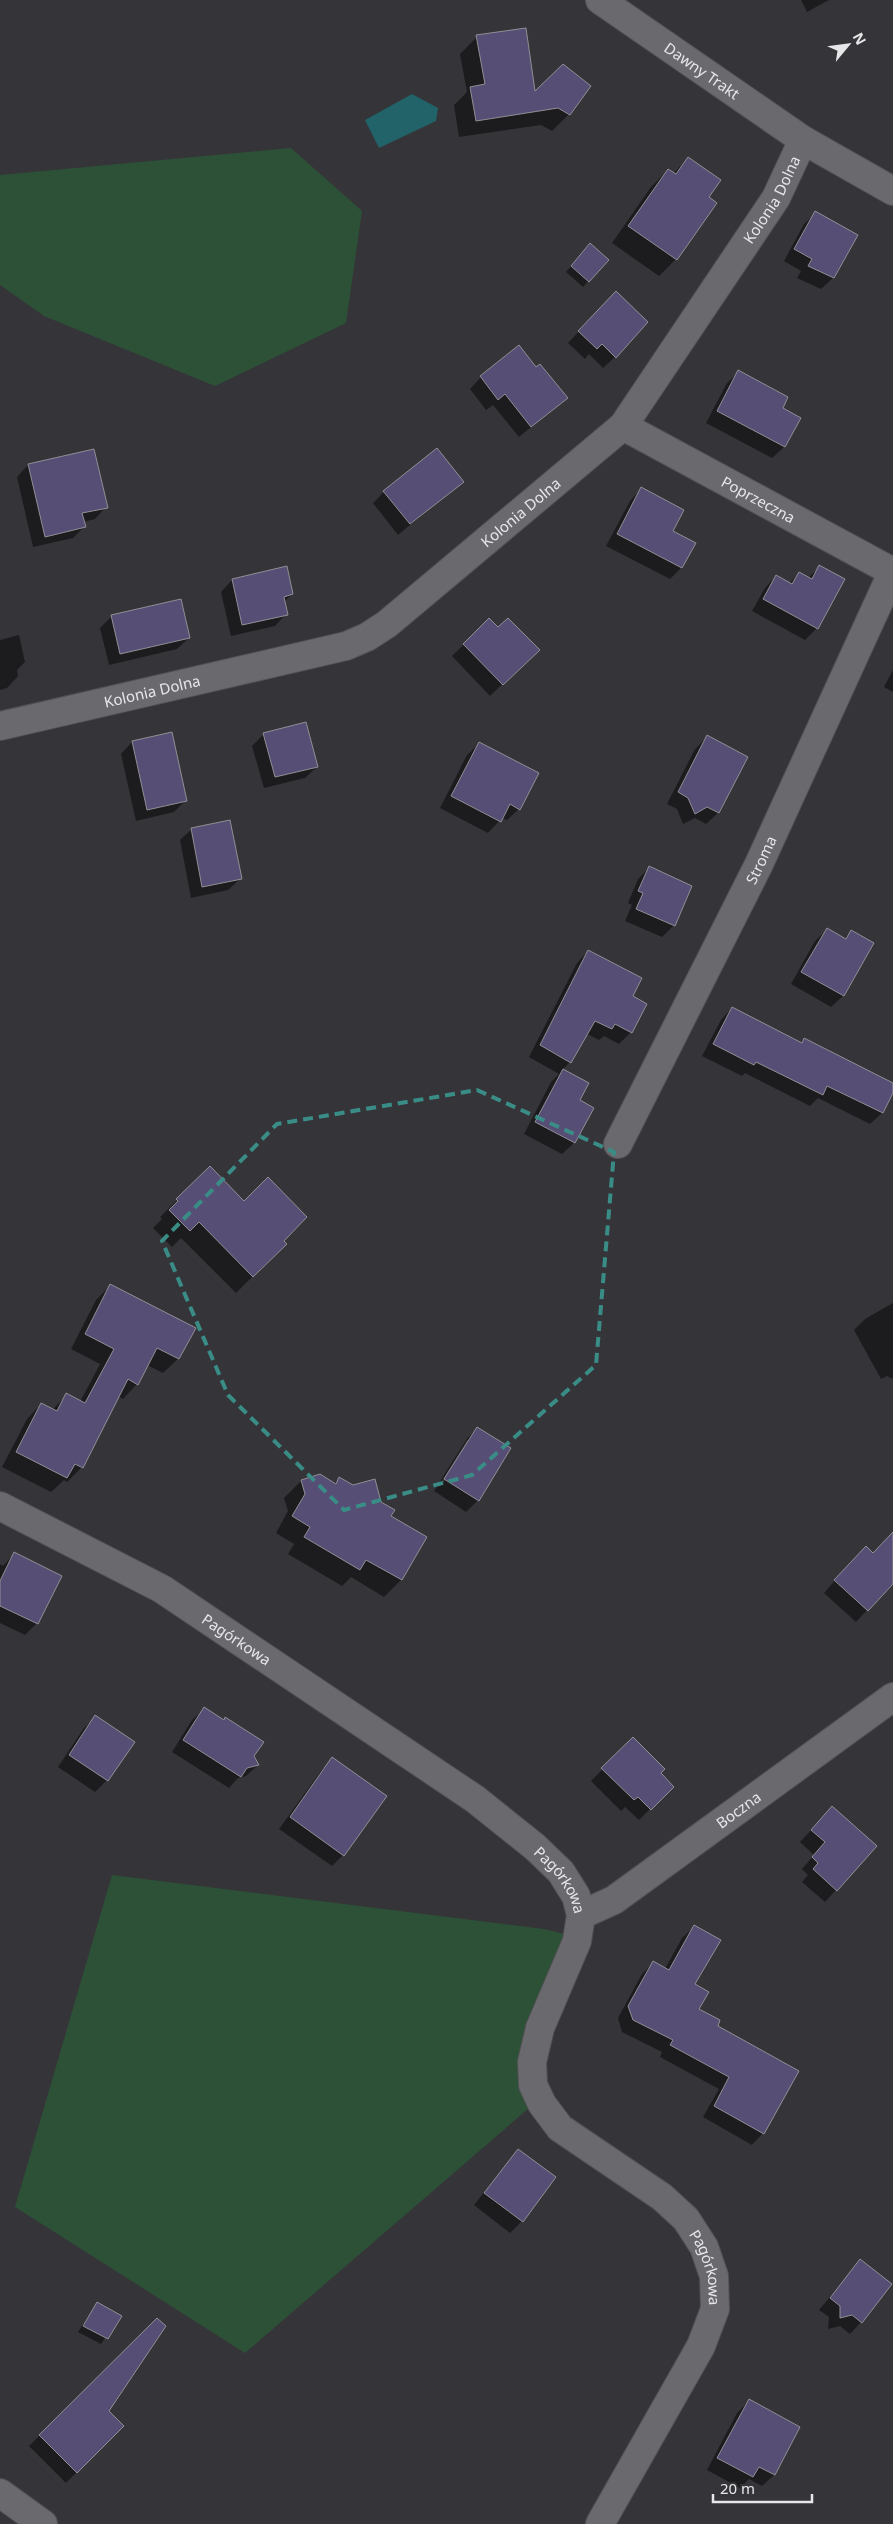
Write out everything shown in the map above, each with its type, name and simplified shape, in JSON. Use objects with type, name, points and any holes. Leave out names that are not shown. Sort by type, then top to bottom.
[{"type":"street","name":"Dawny Trakt","points":[[600,0],[803,140]]},
{"type":"street","name":"Kolonia Dolna","points":[[0,726],[346,646],[367,637],[387,624],[623,426],[776,198],[803,140],[893,191]]},
{"type":"street","name":"Poprzeczna","points":[[623,426],[893,572]]},
{"type":"street","name":"Stroma","points":[[618,1144],[758,864],[893,572]]},
{"type":"street","name":"Pagórkowa","points":[[0,1506],[162,1589],[475,1799],[535,1847],[561,1872],[576,1896],[581,1915],[577,1941],[540,2028],[532,2062],[533,2085],[542,2104],[560,2128],[662,2197],[686,2219],[704,2247],[714,2276],[715,2309],[701,2346],[600,2524]]},
{"type":"street","name":"Boczna","points":[[581,1915],[614,1900],[893,1698]]},
{"type":"street","points":[[0,2493],[43,2524]]},
{"type":"highlighted area","points":[[477,1090],[614,1152],[596,1365],[472,1475],[344,1510],[228,1395],[162,1241],[277,1124]]},
{"type":"green space","points":[[291,148],[362,211],[346,323],[215,386],[44,316],[0,285],[0,175]]},
{"type":"green space","points":[[112,1875],[544,1929],[565,1934],[529,2108],[245,2353],[15,2207]]},
{"type":"water","points":[[412,94],[438,108],[436,121],[379,148],[365,120]]},
{"type":"building","points":[[526,28],[535,91],[563,64],[591,86],[570,115],[558,108],[476,121],[470,87],[485,84],[476,35]]},
{"type":"building","points":[[688,157],[721,180],[709,197],[717,203],[677,260],[628,226],[668,169],[676,174]]},
{"type":"building","points":[[815,211],[858,235],[834,278],[808,266],[812,259],[794,249]]},
{"type":"building","points":[[590,243],[609,260],[589,282],[571,266]]},
{"type":"building","points":[[616,291],[648,322],[616,358],[602,344],[597,349],[578,331]]},
{"type":"building","points":[[519,345],[536,367],[540,364],[568,398],[531,427],[505,394],[498,400],[480,376]]},
{"type":"building","points":[[738,370],[788,397],[783,408],[801,418],[785,447],[717,411]]},
{"type":"building","points":[[437,448],[464,482],[410,524],[383,491]]},
{"type":"building","points":[[94,449],[108,508],[82,513],[86,527],[45,537],[28,464]]},
{"type":"building","points":[[641,487],[684,510],[673,531],[696,543],[682,568],[617,534]]},
{"type":"building","points":[[819,565],[845,579],[818,629],[763,599],[776,575],[792,584],[799,572],[812,579]]},
{"type":"building","points":[[287,566],[293,594],[284,597],[288,615],[242,625],[232,579]]},
{"type":"building","points":[[181,599],[190,638],[120,654],[111,615]]},
{"type":"building","points":[[489,618],[498,627],[508,618],[540,650],[503,685],[463,644]]},
{"type":"building","points":[[306,722],[318,767],[275,777],[263,733]]},
{"type":"building","points":[[172,732],[187,801],[147,810],[132,741]]},
{"type":"building","points":[[707,735],[748,757],[719,813],[707,807],[695,814],[688,798],[678,792]]},
{"type":"building","points":[[479,742],[539,773],[520,810],[510,804],[501,822],[451,796]]},
{"type":"building","points":[[230,820],[242,879],[202,887],[191,828]]},
{"type":"building","points":[[649,866],[692,886],[675,926],[636,909],[643,893],[638,891]]},
{"type":"building","points":[[827,928],[846,939],[851,930],[874,943],[844,996],[801,972]]},
{"type":"building","points":[[588,950],[642,978],[633,996],[647,1004],[632,1033],[615,1024],[612,1029],[595,1021],[571,1063],[540,1045]]},
{"type":"building","points":[[732,1007],[802,1043],[804,1038],[893,1083],[893,1093],[883,1113],[827,1086],[823,1095],[756,1062],[754,1065],[713,1044]]},
{"type":"building","points":[[563,1069],[589,1083],[580,1100],[594,1108],[575,1143],[535,1122]]},
{"type":"building","points":[[210,1166],[244,1201],[268,1177],[307,1217],[284,1241],[287,1244],[253,1277],[199,1222],[190,1231],[169,1210],[178,1201],[176,1199]]},
{"type":"building","points":[[110,1284],[196,1328],[179,1359],[157,1348],[138,1385],[128,1379],[83,1468],[75,1464],[67,1478],[16,1452],[41,1403],[57,1411],[66,1393],[85,1403],[114,1349],[85,1334]]},
{"type":"building","points":[[477,1427],[511,1448],[479,1501],[444,1479]]},
{"type":"building","points":[[320,1474],[336,1484],[339,1477],[353,1485],[375,1479],[381,1502],[395,1510],[391,1516],[427,1537],[402,1580],[366,1560],[360,1570],[304,1537],[310,1527],[292,1516],[305,1494],[301,1480]]},
{"type":"building","points":[[893,1532],[893,1584],[868,1611],[834,1580],[866,1546],[873,1553]]},
{"type":"building","points":[[14,1552],[62,1576],[38,1624],[0,1606],[0,1581]]},
{"type":"building","points":[[204,1707],[224,1720],[225,1717],[264,1742],[254,1756],[259,1765],[247,1768],[241,1777],[183,1740]]},
{"type":"building","points":[[95,1715],[135,1742],[108,1781],[69,1755]]},
{"type":"building","points":[[633,1737],[665,1769],[661,1773],[674,1787],[651,1810],[638,1797],[634,1800],[601,1768]]},
{"type":"building","points":[[332,1757],[387,1796],[344,1856],[290,1817]]},
{"type":"building","points":[[832,1806],[877,1846],[837,1891],[813,1869],[818,1863],[812,1857],[825,1842],[811,1830]]},
{"type":"building","points":[[694,1925],[721,1940],[695,1984],[709,1992],[699,2009],[720,2020],[718,2026],[799,2071],[764,2134],[714,2106],[729,2077],[670,2045],[673,2040],[633,2020],[628,2006],[653,1961],[669,1970]]},
{"type":"building","points":[[518,2149],[556,2177],[523,2222],[484,2193]]},
{"type":"building","points":[[860,2259],[892,2284],[862,2323],[852,2315],[840,2318],[840,2306],[830,2298]]},
{"type":"building","points":[[97,2302],[122,2316],[108,2339],[83,2326]]},
{"type":"building","points":[[157,2318],[166,2326],[109,2411],[124,2426],[77,2473],[39,2435]]},
{"type":"building","points":[[749,2399],[800,2427],[775,2475],[759,2467],[753,2477],[717,2458]]}]
